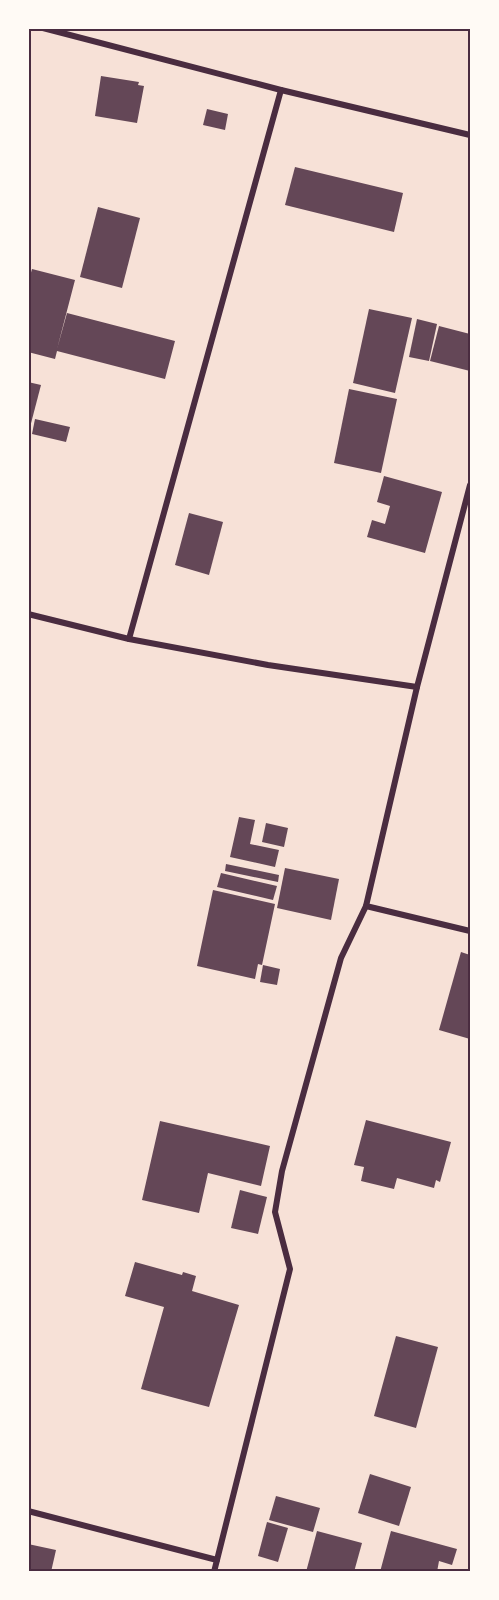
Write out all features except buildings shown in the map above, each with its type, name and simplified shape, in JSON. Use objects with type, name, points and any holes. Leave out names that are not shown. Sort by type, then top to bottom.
[{"type":"street","points":[[43,28],[281,90],[471,135]]},
{"type":"street","points":[[129,639],[281,90]]},
{"type":"street","points":[[214,1572],[290,1269],[275,1212],[282,1171],[341,958],[366,906],[417,687],[471,485]]},
{"type":"street","points":[[28,614],[129,639],[268,665],[417,687]]},
{"type":"street","points":[[366,906],[471,931]]},
{"type":"street","points":[[28,1511],[216,1560]]}]
